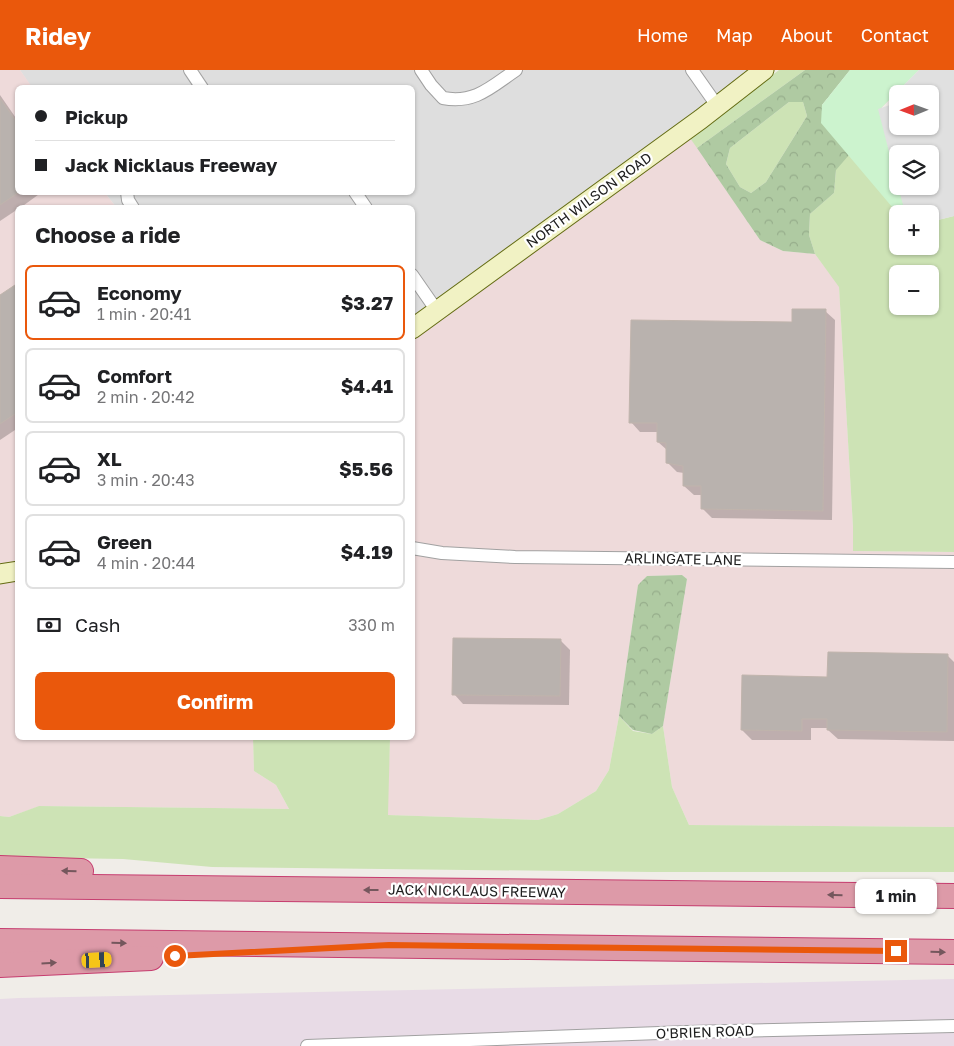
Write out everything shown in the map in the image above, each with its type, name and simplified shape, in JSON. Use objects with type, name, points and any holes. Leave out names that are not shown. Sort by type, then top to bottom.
[{"type":"highway","points":[[0,868],[108,872],[222,888]]},
{"type":"highway","name":"JACK NICKLAUS FREEWAY","points":[[0,886],[954,896]]},
{"type":"highway","points":[[0,941],[954,952]]},
{"type":"highway","points":[[0,965],[389,945]]},
{"type":"main road","name":"NORTH WILSON ROAD","points":[[415,327],[718,107],[764,70]]},
{"type":"main road","points":[[0,574],[15,572]]},
{"type":"street","points":[[190,70],[200,85]]},
{"type":"street","points":[[421,70],[431,86],[442,98],[458,100],[479,95],[516,70]]},
{"type":"street","points":[[692,70],[718,107]]},
{"type":"street","points":[[415,279],[437,310]]},
{"type":"street","name":"ARLINGATE LANE","points":[[415,549],[442,553],[515,557],[954,562]]},
{"type":"street","name":"O'BRIEN ROAD","points":[[307,1046],[677,1032],[954,1026]]},
{"type":"shaded area","points":[[0,70],[20,70],[31,85],[15,85],[15,195],[107,195],[114,205],[15,205],[15,740],[253,740],[254,771],[276,785],[289,809],[40,806],[9,817],[0,816]]},
{"type":"shaded area","points":[[20,70],[751,70],[415,327],[415,205],[114,205],[107,195],[415,195],[415,85],[30,85]]},
{"type":"shaded area","points":[[919,70],[954,70],[954,216],[939,220],[939,205],[903,205],[900,195],[939,195],[939,145],[889,145],[889,152],[878,109],[889,105],[889,135],[939,135],[939,85],[904,85]]},
{"type":"shaded area","points":[[684,128],[760,240],[783,251],[815,254],[839,286],[853,551],[954,552],[954,827],[689,825],[672,787],[663,726],[687,579],[682,575],[647,576],[638,585],[619,716],[609,770],[596,791],[558,814],[538,820],[387,815],[390,740],[415,740],[415,328]]},
{"type":"shaded area","points":[[954,979],[954,1046],[0,1046],[0,999]]},
{"type":"green space","points":[[779,70],[805,70],[697,148],[690,138]]},
{"type":"green space","points":[[805,70],[850,70],[822,105],[849,155],[836,170],[834,193],[810,214],[809,235],[815,254],[783,251],[760,240],[697,148]],"holes":[[[789,102],[803,102],[807,116],[766,182],[751,193],[740,187],[726,164],[730,148]]]},
{"type":"green space","points":[[850,70],[919,70],[904,85],[889,85],[889,100],[879,110],[889,150],[889,195],[901,195],[903,205],[890,205],[821,123],[822,105]]},
{"type":"green space","points":[[918,70],[903,85],[891,85]]},
{"type":"green space","points":[[889,86],[889,100],[879,110],[889,149],[889,195],[901,195],[903,205],[889,205],[889,255],[939,255],[939,220],[954,216],[954,552],[853,551],[839,287],[815,254],[809,235],[810,214],[834,193],[836,170],[821,123]]},
{"type":"green space","points":[[789,102],[803,102],[807,116],[766,182],[751,193],[740,187],[726,164],[730,148]]},
{"type":"green space","points":[[682,575],[687,579],[663,726],[652,734],[633,730],[619,716],[638,585],[647,576]]},
{"type":"green space","points":[[619,716],[633,731],[652,734],[663,726],[672,787],[689,825],[954,827],[954,872],[652,872],[212,867],[123,859],[0,857],[0,816],[9,817],[39,806],[289,809],[276,785],[254,771],[253,740],[390,740],[388,815],[538,820],[558,814],[596,791],[609,770]]},
{"type":"building","points":[[0,98],[15,120],[15,195],[0,205]]},
{"type":"building","points":[[15,285],[15,414],[0,424],[0,295]]},
{"type":"building","points":[[792,309],[826,309],[823,511],[701,509],[701,486],[683,486],[683,466],[666,463],[666,443],[657,442],[657,423],[629,423],[631,320],[792,322]]},
{"type":"building","points":[[453,638],[561,639],[560,696],[452,695]]},
{"type":"building","points":[[828,652],[948,654],[947,732],[827,730],[827,719],[802,719],[802,731],[741,730],[742,675],[827,677]]},
{"type":"route","points":[[175,956],[389,945],[896,951]]}]
